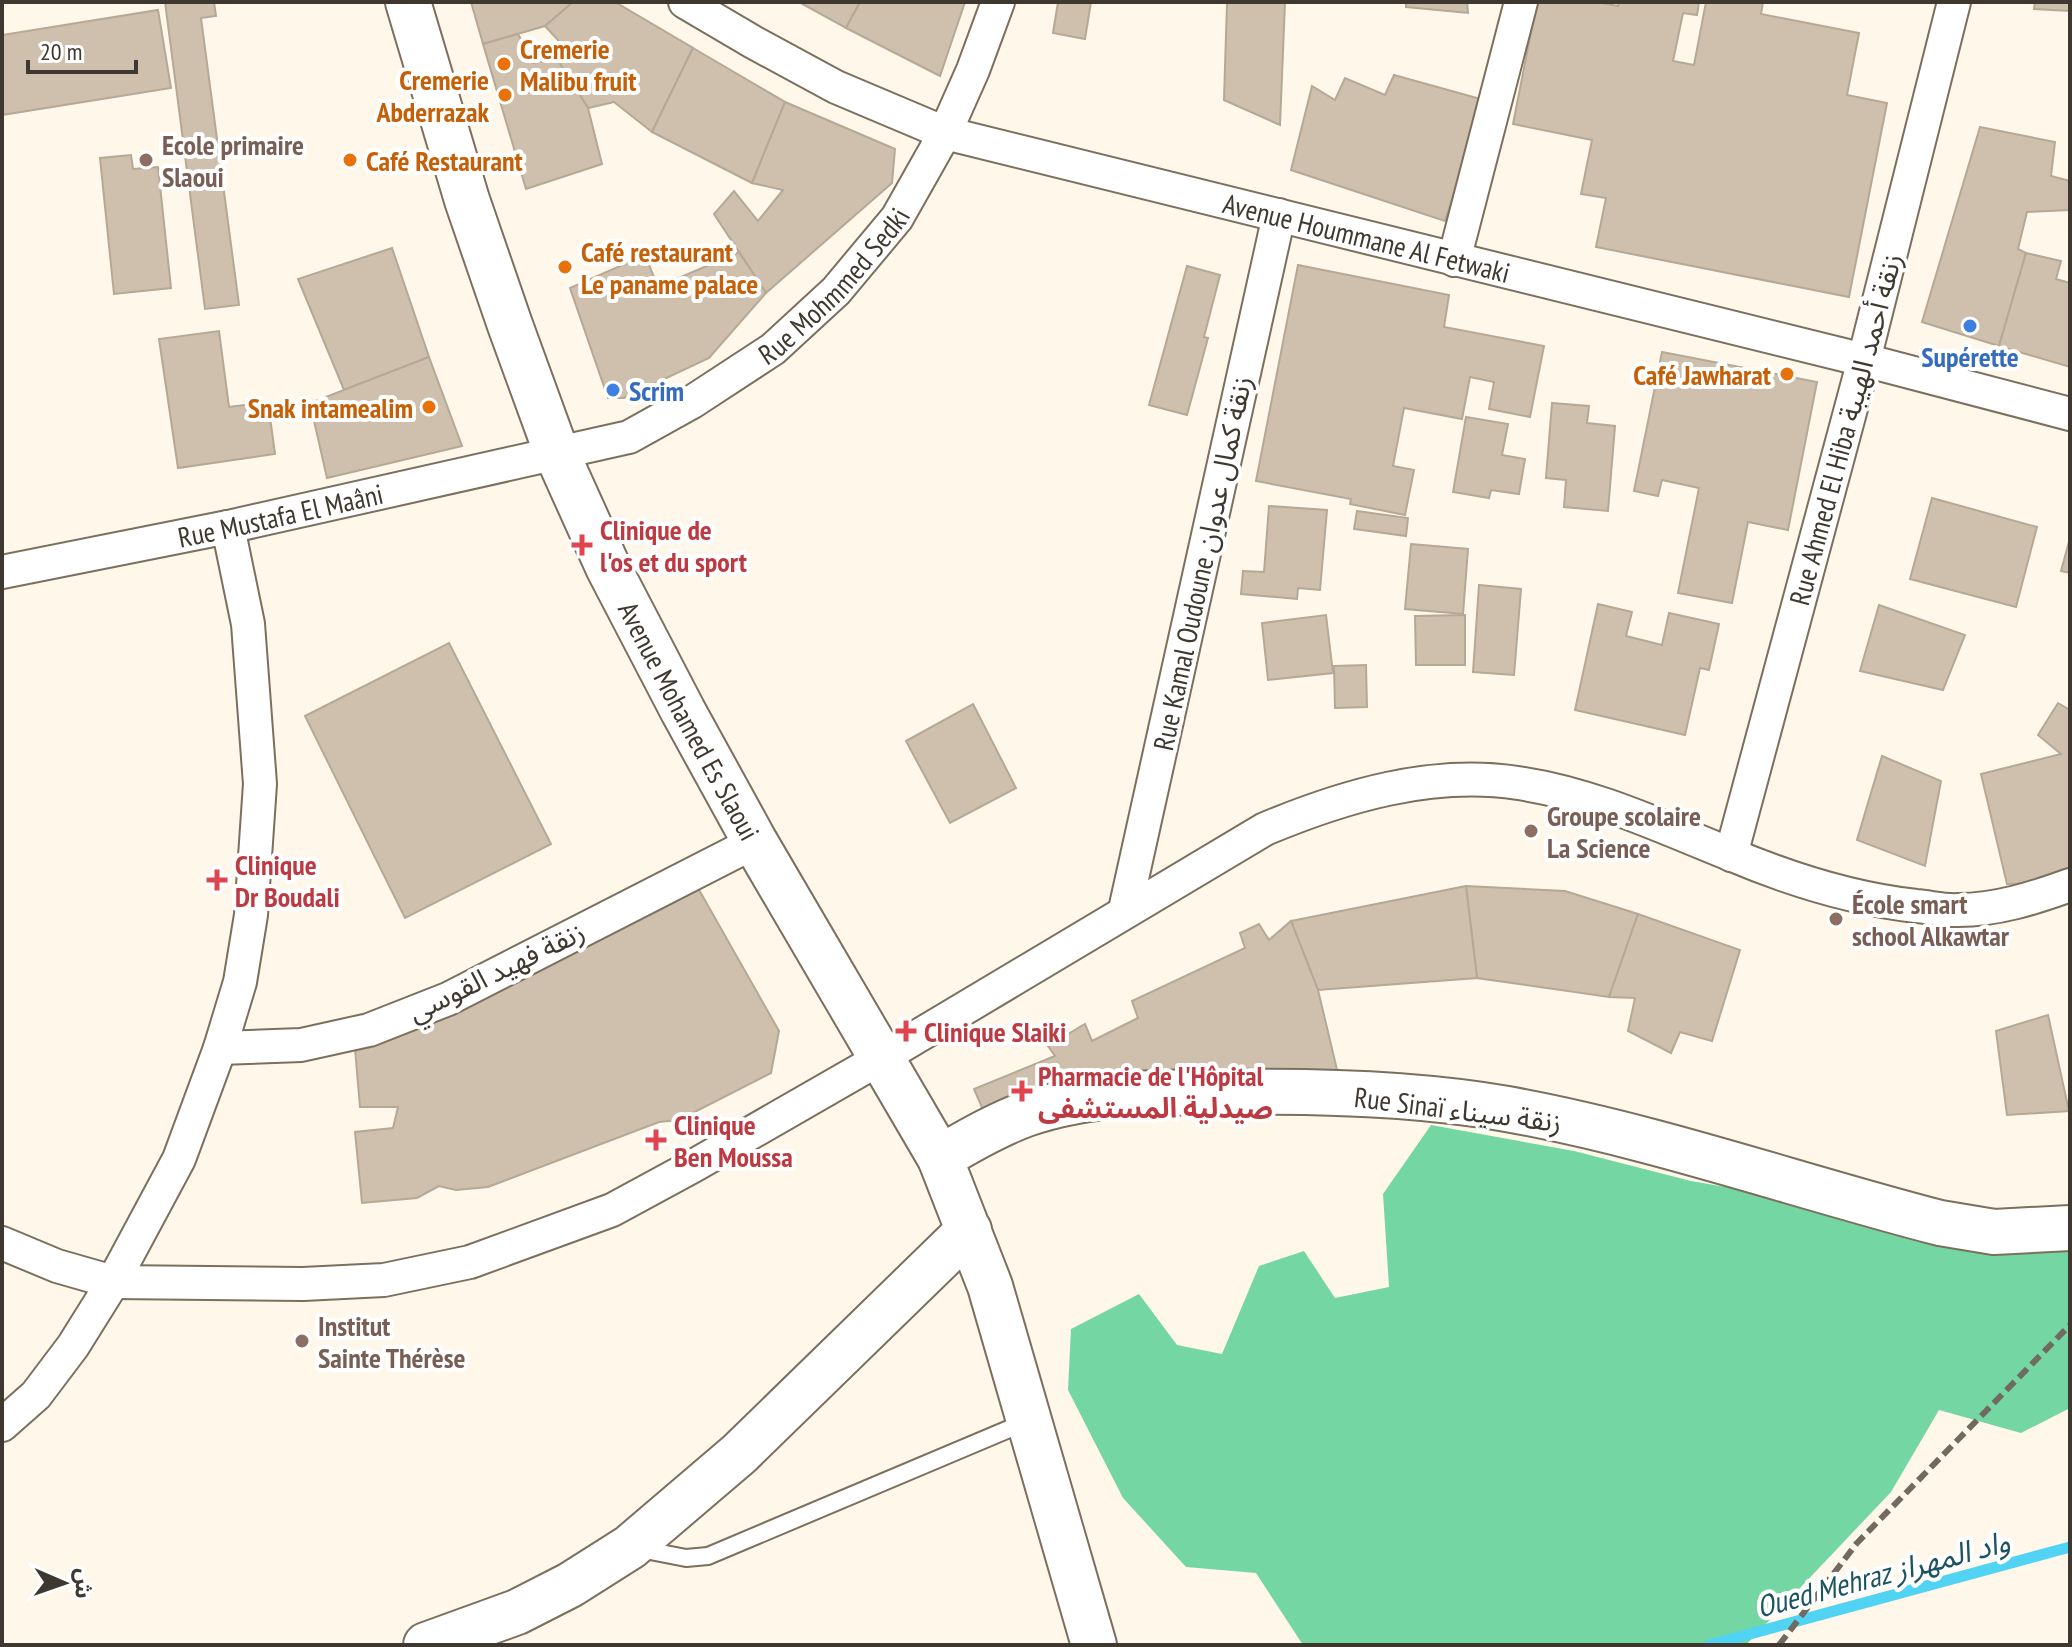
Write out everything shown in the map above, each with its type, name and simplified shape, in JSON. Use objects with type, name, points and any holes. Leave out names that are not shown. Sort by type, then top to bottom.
[{"type":"street","name":"Avenue Mohamed Es Slaoui","points":[[408,2],[467,200],[557,454],[608,567],[755,842],[940,1158],[990,1286],[1094,1645]]},
{"type":"street","name":"Avenue Hoummane Al Fetwaki","points":[[685,2],[836,87],[945,133],[1864,360],[2070,414]]},
{"type":"street","name":"Rue Mohmmed Sedki","points":[[557,454],[629,437],[692,402],[773,349],[836,291],[897,218],[945,133],[998,2]]},
{"type":"street","points":[[1454,260],[1521,2]]},
{"type":"street","name":"Rue Ahmed El Hiba زنقة أحمد الهيبة","points":[[1731,855],[1864,360],[1954,2]]},
{"type":"street","name":"Rue Kamal Oudoune زنقة كمال عدوان","points":[[1125,910],[1279,215]]},
{"type":"street","name":"Rue Mustafa El Maâni","points":[[2,572],[228,527],[557,454]]},
{"type":"street","points":[[2,1425],[36,1395],[73,1346],[113,1282],[179,1159],[220,1048],[240,982],[251,915],[260,784],[248,624],[228,527]]},
{"type":"street","points":[[2,1243],[57,1266],[113,1282],[303,1284],[384,1280],[470,1262],[612,1210],[883,1057],[1265,829],[1321,805],[1381,789],[1448,780],[1515,782],[1576,794],[1651,820],[1795,879],[1880,902],[1958,910],[2018,903],[2070,885]]},
{"type":"street","name":"زنقة فهيد القوسي","points":[[220,1048],[301,1045],[382,1025],[448,999],[755,842]]},
{"type":"street","name":"Rue Sinaï زنقة سيناء","points":[[940,1158],[983,1133],[1027,1114],[1073,1102],[1209,1092],[1278,1091],[1377,1097],[1504,1109],[1587,1126],[1940,1223],[1994,1232],[2070,1228]]},
{"type":"street","points":[[426,1645],[517,1612],[570,1585],[630,1547],[739,1454],[969,1230]]},
{"type":"lane","points":[[630,1547],[686,1558],[708,1556],[1028,1421]]},
{"type":"green space","points":[[1431,1125],[1574,1151],[1691,1181],[1875,1213],[2070,1236],[2070,1408],[2021,1433],[1939,1410],[1891,1492],[1746,1645],[1303,1645],[1256,1573],[1186,1567],[1123,1498],[1068,1390],[1071,1329],[1139,1294],[1177,1345],[1222,1354],[1259,1266],[1304,1251],[1335,1298],[1389,1287],[1383,1194]]},
{"type":"building","points":[[165,2],[214,2],[216,16],[201,18],[239,305],[205,309]]},
{"type":"building","points":[[471,2],[573,2],[545,26],[483,44]]},
{"type":"building","points":[[573,2],[615,2],[693,48],[652,132],[614,102],[588,108],[557,59],[558,40],[545,26]]},
{"type":"building","points":[[799,2],[860,2],[846,28]]},
{"type":"building","points":[[860,2],[965,2],[940,76],[846,28]]},
{"type":"building","points":[[1058,2],[1091,2],[1085,39],[1053,33]]},
{"type":"building","points":[[1285,2],[1280,125],[1224,100],[1227,3]]},
{"type":"building","points":[[1406,2],[1467,2],[1468,13],[1406,7]]},
{"type":"building","points":[[1537,2],[1597,2],[1618,6],[1619,2],[1699,2],[1697,15],[1683,13],[1673,61],[1694,65],[1706,2],[1763,2],[1761,14],[1859,33],[1847,95],[1887,103],[1849,297],[1596,247],[1606,198],[1581,194],[1592,140],[1513,124]]},
{"type":"building","points":[[2035,2],[2070,2],[2070,11],[2034,9]]},
{"type":"building","points":[[158,10],[171,88],[2,115],[2,35]]},
{"type":"building","points":[[518,34],[534,63],[557,59],[588,108],[602,164],[526,189],[483,44]]},
{"type":"building","points":[[693,48],[785,102],[752,183],[652,132]]},
{"type":"building","points":[[1394,75],[1484,100],[1445,221],[1291,170],[1312,86],[1335,100],[1345,78],[1385,95]]},
{"type":"building","points":[[785,102],[895,149],[892,183],[766,293],[714,214],[734,191],[758,221],[783,190],[752,183]]},
{"type":"building","points":[[1980,127],[2055,142],[2051,176],[2070,181],[2069,210],[2027,212],[2018,249],[2026,253],[1999,346],[1922,322]]},
{"type":"building","points":[[131,155],[133,169],[158,167],[171,288],[114,294],[100,158]]},
{"type":"building","points":[[392,248],[429,357],[344,390],[298,279]]},
{"type":"building","points":[[739,252],[766,293],[709,358],[624,398],[608,398],[570,288],[645,255],[658,287]]},
{"type":"building","points":[[2026,253],[2061,261],[2056,279],[2070,283],[2070,367],[1999,346]]},
{"type":"building","points":[[1298,265],[1449,295],[1444,327],[1544,346],[1530,417],[1489,409],[1494,382],[1470,377],[1462,419],[1404,408],[1393,466],[1414,470],[1405,515],[1350,504],[1351,499],[1256,481]]},
{"type":"building","points":[[1187,266],[1220,275],[1204,337],[1208,338],[1187,415],[1149,405]]},
{"type":"building","points":[[219,331],[229,407],[268,402],[275,454],[178,468],[159,339]]},
{"type":"building","points":[[1662,352],[1817,382],[1788,530],[1748,522],[1732,603],[1678,593],[1699,488],[1662,480],[1658,496],[1634,491]]},
{"type":"building","points":[[429,357],[462,446],[327,478],[310,403]]},
{"type":"building","points":[[1552,403],[1589,406],[1587,423],[1615,426],[1608,511],[1564,507],[1566,480],[1546,478]]},
{"type":"building","points":[[1466,417],[1508,424],[1502,455],[1525,459],[1519,494],[1491,490],[1489,498],[1453,492]]},
{"type":"building","points":[[1932,498],[2037,527],[2016,607],[1910,579]]},
{"type":"building","points":[[1269,506],[1327,510],[1320,590],[1298,588],[1297,599],[1241,594],[1243,571],[1264,572]]},
{"type":"building","points":[[1357,511],[1408,518],[1406,536],[1354,529]]},
{"type":"building","points":[[2070,538],[2070,573],[2061,571]]},
{"type":"building","points":[[1411,544],[1468,549],[1463,614],[1405,609]]},
{"type":"building","points":[[1479,585],[1521,589],[1514,675],[1473,672]]},
{"type":"building","points":[[1598,604],[1632,612],[1626,636],[1662,645],[1669,613],[1719,624],[1709,670],[1700,668],[1685,735],[1575,710]]},
{"type":"building","points":[[1879,605],[1965,635],[1943,690],[1860,671]]},
{"type":"building","points":[[1326,615],[1333,673],[1268,680],[1262,623]]},
{"type":"building","points":[[1465,615],[1465,665],[1416,665],[1415,616]]},
{"type":"building","points":[[449,643],[551,844],[405,918],[305,716]]},
{"type":"building","points":[[1366,665],[1367,707],[1335,708],[1334,666]]},
{"type":"building","points":[[2058,703],[2070,710],[2070,867],[2042,883],[2007,884],[1981,774],[2061,754],[2038,735]]},
{"type":"building","points":[[973,704],[1016,788],[950,823],[906,741]]},
{"type":"building","points":[[1882,756],[1941,781],[1925,866],[1857,840]]},
{"type":"building","points":[[1466,886],[1565,891],[1638,914],[1609,997],[1477,978]]},
{"type":"building","points":[[1466,886],[1477,978],[1318,990],[1291,921]]},
{"type":"building","points":[[698,888],[779,1031],[771,1073],[679,1120],[659,1122],[488,1187],[456,1190],[439,1186],[417,1198],[362,1203],[355,1132],[393,1128],[398,1107],[360,1107],[354,1037]]},
{"type":"building","points":[[1638,914],[1740,950],[1712,1041],[1680,1032],[1671,1053],[1628,1031],[1635,998],[1609,997]]},
{"type":"building","points":[[1291,921],[1318,990],[1339,1078],[1138,1083],[1130,1069],[987,1119],[974,1089],[1055,1056],[1048,1046],[1085,1024],[1092,1041],[1138,1018],[1132,1001],[1245,948],[1240,933],[1259,924],[1269,940]]},
{"type":"building","points":[[2048,1015],[2069,1111],[2007,1115],[1996,1031]]},
{"type":"waterway","name":"Oued Mehraz واد المهراز","points":[[1709,1645],[2070,1547]]},
{"type":"railway","points":[[1779,1645],[1857,1543],[2070,1325]]},
{"type":"place","name":"Cremerie Malibu fruit","points":[[504,64]]},
{"type":"place","name":"Cremerie Abderrazak","points":[[505,95]]},
{"type":"place","name":"Ecole primaire Slaoui","points":[[146,160]]},
{"type":"place","name":"Café Restaurant","points":[[350,160]]},
{"type":"place","name":"Café restaurant Le paname palace","points":[[565,267]]},
{"type":"place","name":"Supérette","points":[[1970,326]]},
{"type":"place","name":"Café Jawharat","points":[[1787,374]]},
{"type":"place","name":"Scrim","points":[[613,390]]},
{"type":"place","name":"Snak intamealim","points":[[429,407]]},
{"type":"place","name":"Clinique de l'os et du sport","points":[[582,545]]},
{"type":"place","name":"Groupe scolaire La Science","points":[[1531,831]]},
{"type":"place","name":"Clinique Dr Boudali","points":[[217,880]]},
{"type":"place","name":"École smart school Alkawtar","points":[[1836,919]]},
{"type":"place","name":"Clinique Slaiki","points":[[906,1031]]},
{"type":"place","name":"Pharmacie de l'Hôpital صيدلية المستشفى","points":[[1022,1091]]},
{"type":"place","name":"Clinique Ben Moussa","points":[[656,1140]]},
{"type":"place","name":"Institut Sainte Thérèse","points":[[302,1341]]}]
